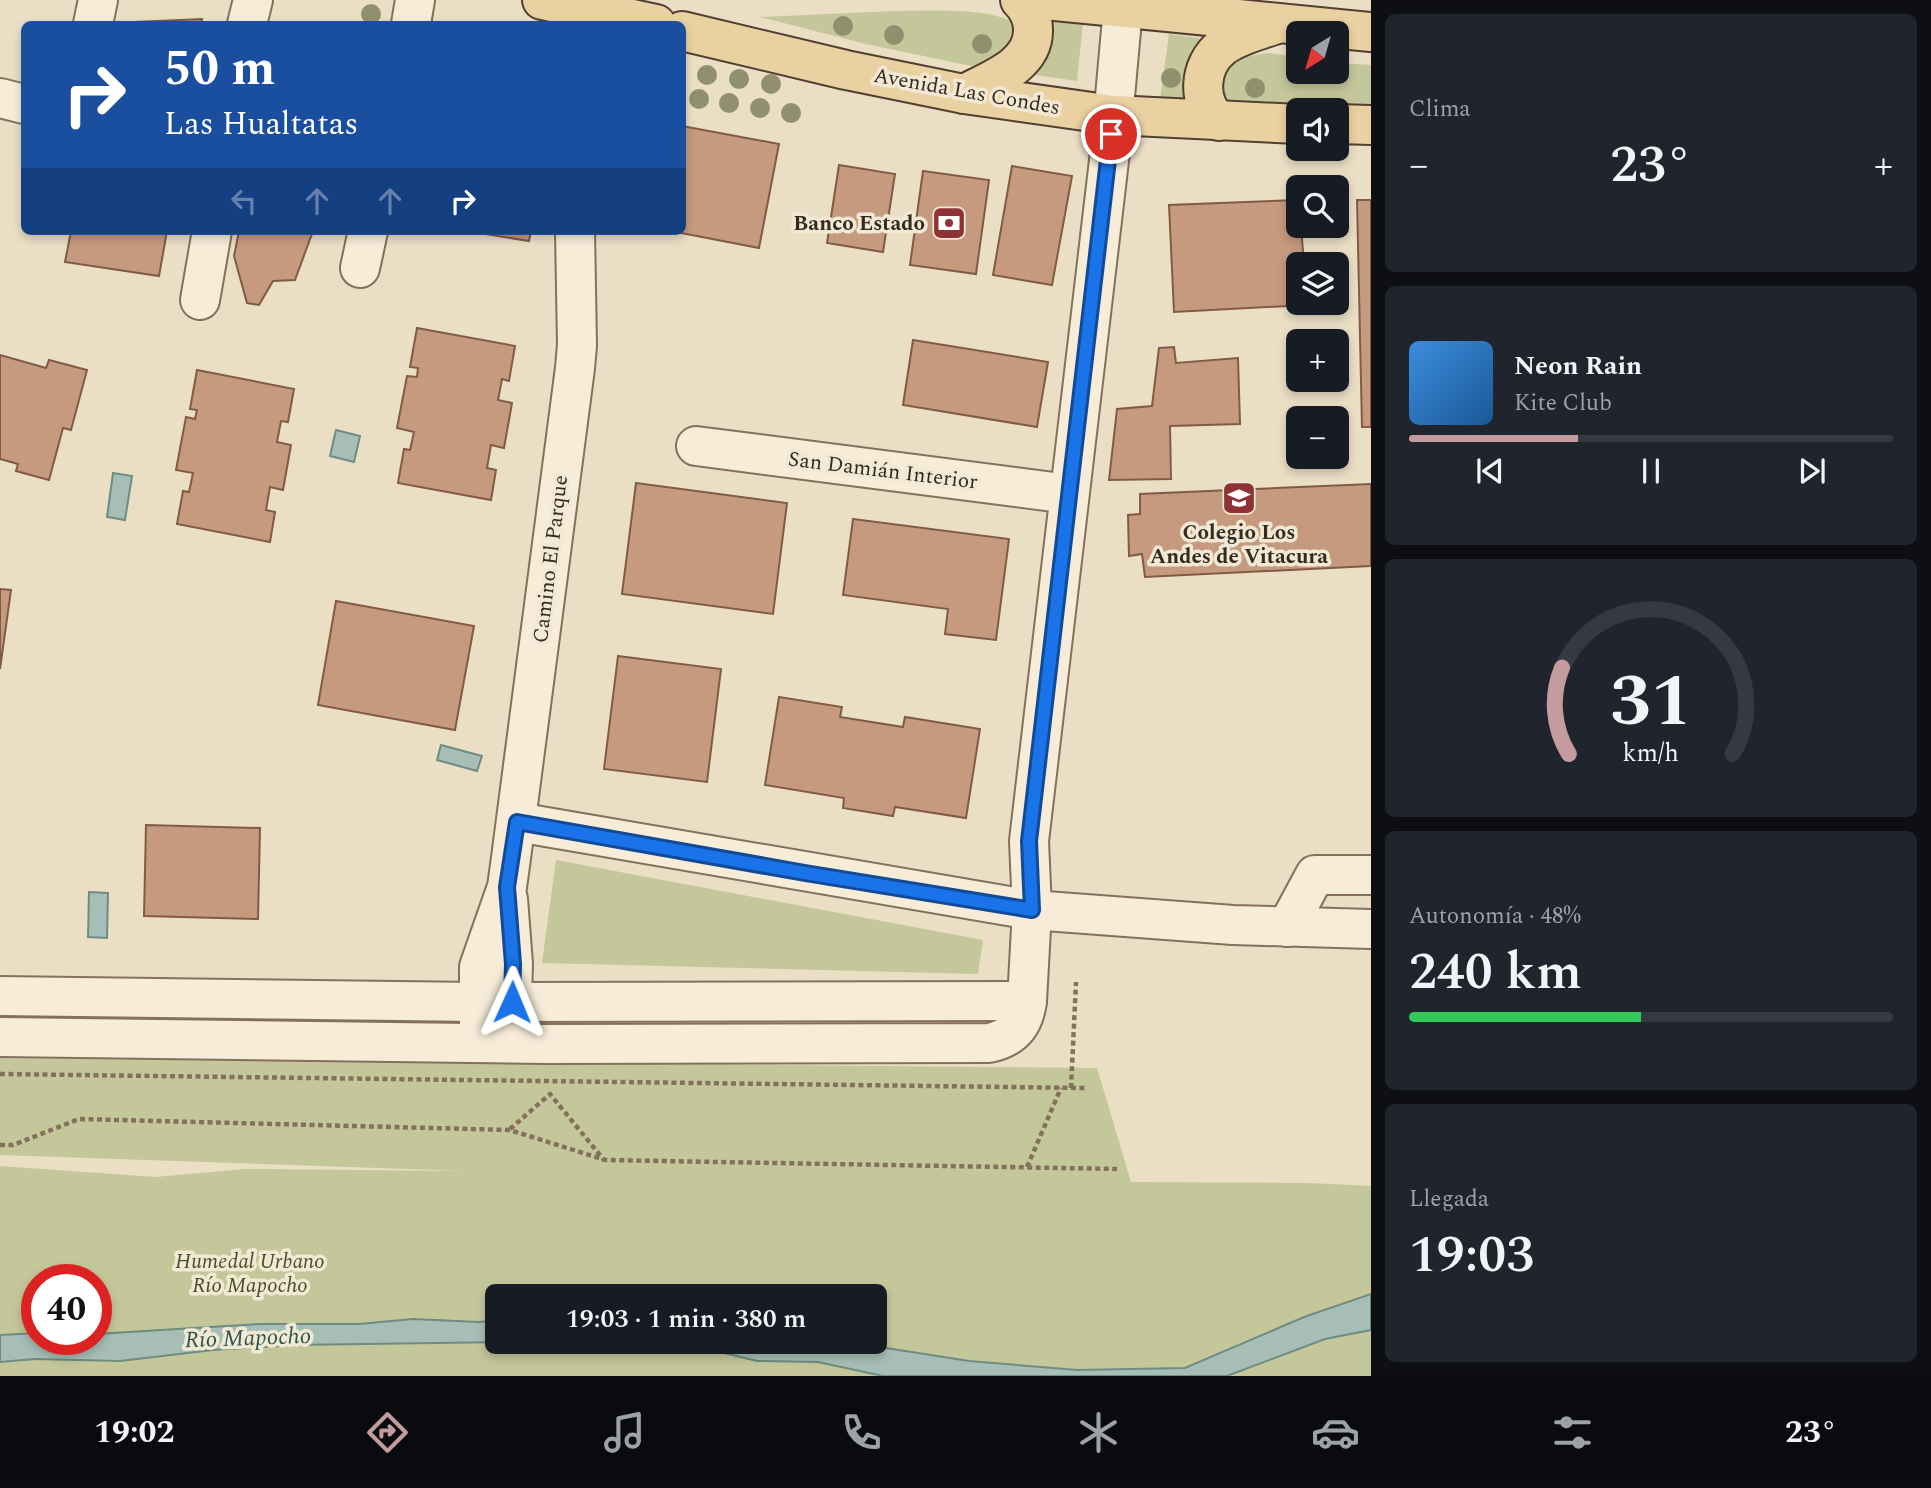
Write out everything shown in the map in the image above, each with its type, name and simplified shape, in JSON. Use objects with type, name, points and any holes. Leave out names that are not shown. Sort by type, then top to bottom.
[{"type":"main road","points":[[541,0],[618,20]]},
{"type":"main road","points":[[964,94],[1006,72],[1029,50],[1033,37],[1032,20],[1020,0]]},
{"type":"main road","points":[[1045,0],[1123,4],[1277,24],[1371,32]]},
{"type":"main road","points":[[1219,121],[1208,109],[1203,91],[1209,62],[1222,47],[1233,40],[1277,24]]},
{"type":"main road","name":"Avenida Las Condes","points":[[686,32],[846,70],[964,94],[1113,115],[1286,124]]},
{"type":"main road","points":[[1349,124],[1371,125]]},
{"type":"street","points":[[94,21],[98,0]]},
{"type":"street","points":[[248,21],[253,0]]},
{"type":"street","points":[[412,21],[415,0]]},
{"type":"street","points":[[0,1037],[989,1043],[1001,1041],[1021,1026],[1026,1014],[1032,910],[1029,841],[1113,115],[1123,4]]},
{"type":"street","points":[[0,98],[21,103]]},
{"type":"street","points":[[200,300],[211,235]]},
{"type":"street","points":[[360,268],[367,235]]},
{"type":"street","name":"Camino El Parque","points":[[495,1042],[495,1002],[513,964],[507,887],[575,368],[575,235]]},
{"type":"street","name":"San Damián Interior","points":[[696,446],[1069,494]]},
{"type":"street","points":[[517,822],[1032,910],[1287,928],[1371,929]]},
{"type":"street","points":[[1287,928],[1315,875],[1371,875]]},
{"type":"street","points":[[0,996],[495,1002],[1027,1001]]},
{"type":"path","points":[[1071,1088],[1076,982]]},
{"type":"path","points":[[0,1074],[1085,1088]]},
{"type":"path","points":[[1027,1167],[1061,1088]]},
{"type":"path","points":[[510,1130],[551,1094],[605,1160]]},
{"type":"path","points":[[0,1145],[13,1146],[79,1119],[510,1130],[605,1160],[1116,1169]]},
{"type":"green space","points":[[894,11],[973,12],[1003,18],[1015,23],[1015,49],[981,68],[866,44],[760,17]]},
{"type":"green space","points":[[1049,18],[1083,23],[1077,81],[1035,75],[1047,53]]},
{"type":"green space","points":[[1169,34],[1199,38],[1201,43],[1186,102],[1160,100]]},
{"type":"green space","points":[[1269,53],[1286,55],[1286,84],[1349,84],[1349,64],[1371,65],[1371,105],[1349,105],[1349,98],[1286,98],[1286,105],[1233,105],[1224,100],[1219,81],[1234,63],[1253,55]]},
{"type":"green space","points":[[556,860],[983,940],[978,974],[542,963]]},
{"type":"green space","name":"Humedal Urbano Río Mapocho","points":[[0,1058],[1097,1068],[1131,1182],[1371,1186],[1371,1376],[0,1376],[0,1166],[155,1177],[245,1169],[465,1171],[0,1155]]},
{"type":"water","points":[[336,430],[360,436],[354,462],[330,456]]},
{"type":"water","points":[[113,473],[132,476],[125,520],[107,517]]},
{"type":"water","points":[[441,745],[482,756],[477,771],[437,760]]},
{"type":"water","points":[[89,892],[108,893],[107,938],[88,937]]},
{"type":"water","points":[[1371,1294],[1371,1330],[1325,1339],[1227,1376],[883,1376],[818,1362],[757,1361],[728,1354],[887,1354],[887,1348],[969,1361],[1078,1370],[1185,1368],[1304,1317]]},
{"type":"water","name":"Río Mapocho","points":[[413,1319],[485,1321],[485,1342],[294,1345],[213,1350],[120,1361],[35,1359],[0,1362],[0,1335],[21,1334],[21,1355],[112,1355],[112,1333],[260,1324],[359,1324]]},
{"type":"building","points":[[202,19],[202,21],[157,21]]},
{"type":"building","points":[[686,127],[779,144],[759,248],[686,234]]},
{"type":"building","points":[[839,165],[895,174],[883,252],[827,243]]},
{"type":"building","points":[[1012,166],[1072,176],[1052,285],[993,275]]},
{"type":"building","name":"Banco Estado","points":[[923,171],[989,180],[976,274],[910,265]]},
{"type":"building","points":[[1286,200],[1286,238],[1302,238],[1303,252],[1286,252],[1286,306],[1174,312],[1169,205]]},
{"type":"building","points":[[1357,200],[1371,200],[1371,427],[1362,427]]},
{"type":"building","points":[[70,235],[166,235],[159,276],[65,262]]},
{"type":"building","points":[[238,235],[312,235],[295,280],[273,281],[259,305],[247,303],[234,256]]},
{"type":"building","points":[[492,235],[530,235],[529,241]]},
{"type":"building","points":[[417,328],[515,346],[509,381],[502,379],[498,400],[512,403],[504,448],[491,445],[487,468],[496,470],[491,500],[398,483],[404,449],[410,450],[414,432],[397,428],[407,376],[417,377],[418,368],[410,367]]},
{"type":"building","points":[[913,340],[1048,362],[1037,427],[903,405]]},
{"type":"building","points":[[1174,347],[1176,363],[1238,358],[1240,424],[1170,426],[1171,479],[1109,480],[1117,409],[1152,406],[1159,348]]},
{"type":"building","points":[[0,355],[46,368],[49,360],[87,370],[71,430],[63,428],[49,480],[16,471],[18,464],[0,459]]},
{"type":"building","points":[[197,370],[294,389],[288,422],[281,421],[277,442],[291,445],[283,490],[270,487],[266,510],[275,512],[270,542],[177,524],[183,491],[189,492],[193,473],[176,470],[186,417],[195,419],[197,410],[190,409]]},
{"type":"building","points":[[636,483],[787,503],[773,614],[622,594]]},
{"type":"building","points":[[1371,484],[1371,566],[1145,577],[1142,554],[1129,556],[1128,515],[1140,514],[1140,494]]},
{"type":"building","points":[[853,519],[1009,539],[996,640],[945,634],[948,609],[843,595]]},
{"type":"building","points":[[0,589],[11,590],[0,669]]},
{"type":"building","points":[[336,601],[474,626],[455,730],[318,705]]},
{"type":"building","points":[[618,656],[721,669],[707,782],[604,769]]},
{"type":"building","points":[[779,697],[842,707],[840,717],[903,727],[905,717],[980,729],[966,818],[895,807],[893,816],[843,808],[844,798],[765,785]]},
{"type":"building","points":[[146,825],[260,828],[258,919],[144,916]]},
{"type":"place","name":"Banco Estado","points":[[949,223]]},
{"type":"place","name":"Colegio Los Andes de Vitacura","points":[[1239,498]]},
{"type":"route","points":[[512,1002],[513,964],[507,887],[517,822],[1032,910],[1029,841],[1111,134]]}]
